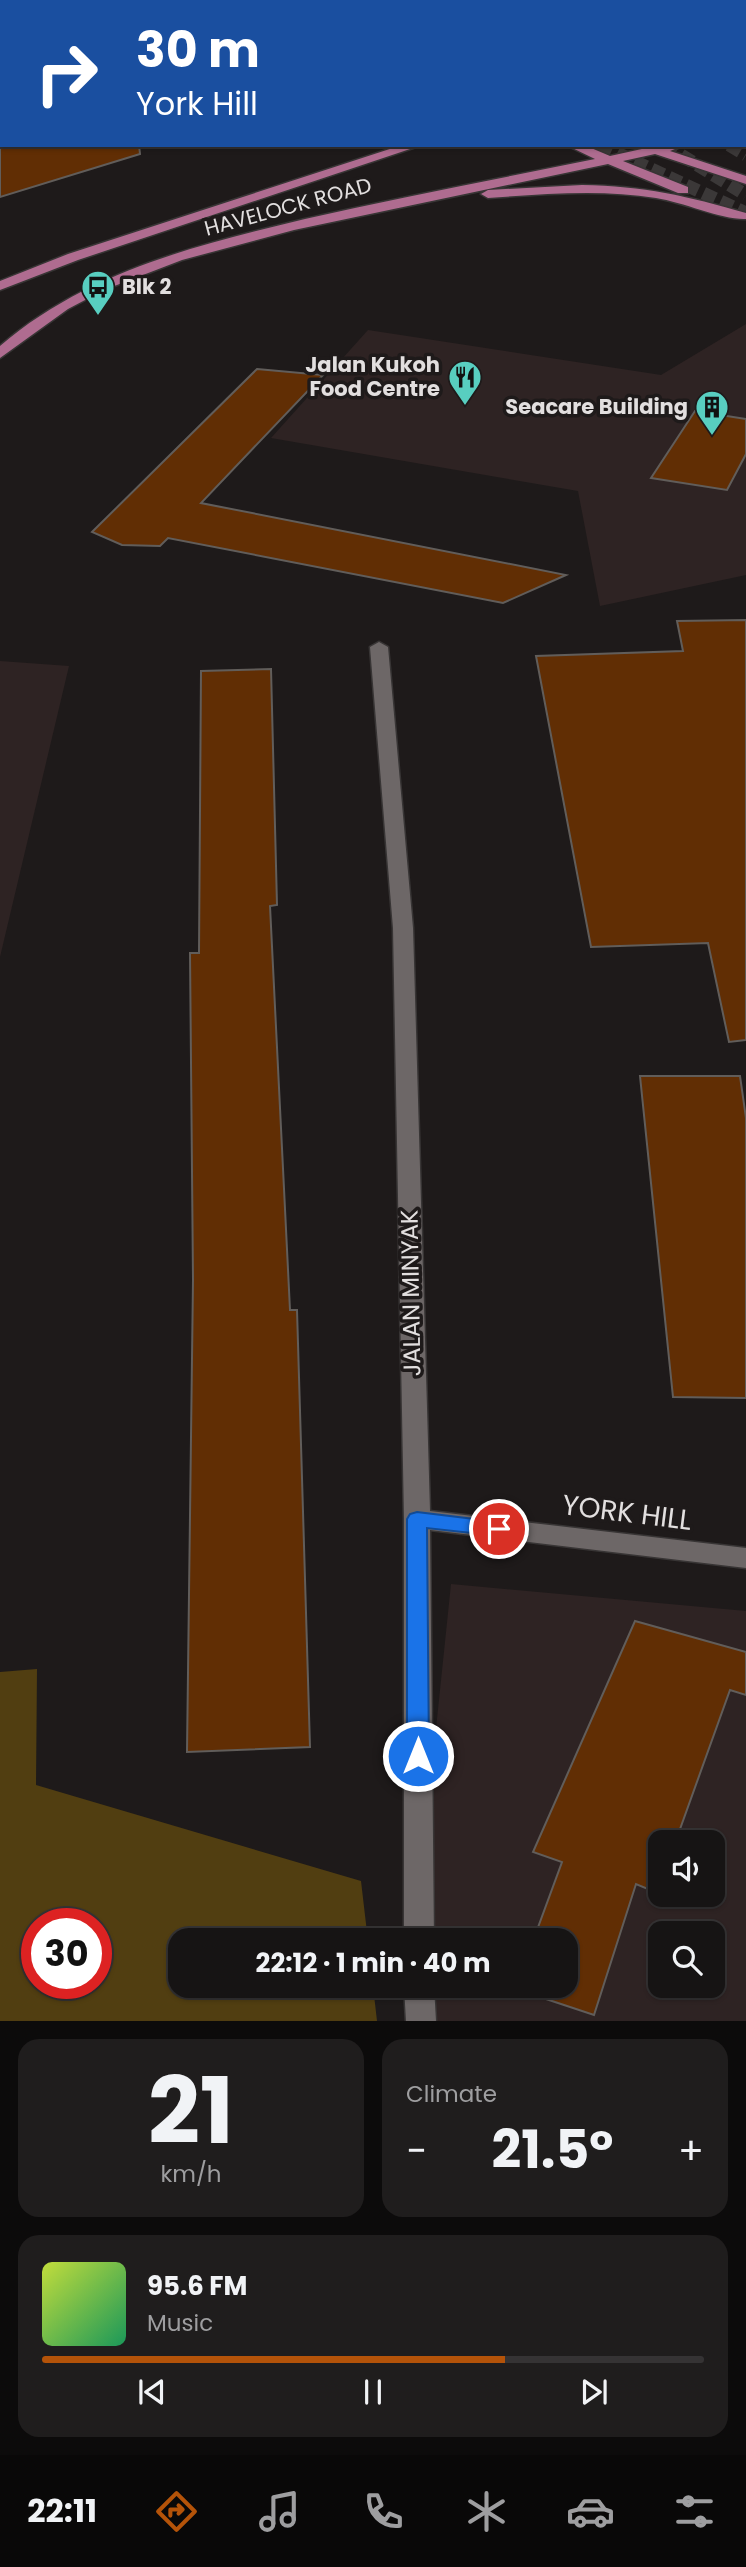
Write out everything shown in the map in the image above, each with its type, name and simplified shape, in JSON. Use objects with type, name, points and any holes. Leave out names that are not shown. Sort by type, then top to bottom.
[{"type":"main road","points":[[365,161],[380,147]]},
{"type":"main road","name":"HAVELOCK ROAD","points":[[0,286],[73,257],[410,147]]},
{"type":"main road","points":[[577,147],[745,217]]},
{"type":"main road","points":[[649,147],[746,180]]},
{"type":"main road","name":"HAVELOCK ROAD","points":[[0,354],[36,322],[107,285],[241,239],[398,200],[671,147]]},
{"type":"main road","points":[[398,200],[518,192],[620,191],[674,197],[745,217]]},
{"type":"street","name":"JALAN MINYAK","points":[[379,646],[403,928],[417,1519],[419,1928]]},
{"type":"street","name":"YORK HILL","points":[[417,1519],[746,1558]]},
{"type":"street","points":[[420,1998],[421,2021]]},
{"type":"shaded area","points":[[746,324],[746,575],[600,606],[578,491],[271,438],[368,330],[661,375]]},
{"type":"shaded area","points":[[0,661],[69,666],[0,957]]},
{"type":"shaded area","points":[[451,1584],[746,1611],[746,2021],[405,2021],[408,1998],[578,1998],[578,1928],[415,1928]]},
{"type":"shaded area","points":[[37,1669],[36,1785],[361,1881],[366,1928],[168,1928],[168,1998],[374,1998],[377,2021],[0,2021],[0,1672]]},
{"type":"building","points":[[0,147],[139,147],[140,154],[0,197]]},
{"type":"building","points":[[257,369],[323,375],[201,503],[566,575],[503,603],[168,538],[160,546],[122,545],[92,532]]},
{"type":"building","name":"Seacare Building","points":[[695,411],[746,419],[746,454],[727,490],[651,478]]},
{"type":"building","points":[[746,620],[746,1040],[729,1042],[708,943],[591,947],[536,656],[683,651],[677,621]]},
{"type":"building","points":[[271,669],[277,905],[270,906],[290,1310],[297,1310],[310,1747],[187,1752],[193,1280],[190,953],[199,953],[201,671]]},
{"type":"building","points":[[640,1076],[740,1076],[746,1118],[746,1398],[673,1397]]},
{"type":"building","points":[[635,1621],[746,1652],[746,1695],[730,1690],[680,1830],[648,1830],[648,1889],[636,1884],[594,2015],[543,1998],[578,1998],[578,1928],[538,1928],[562,1862],[533,1852]]},
{"type":"tunnel","points":[[604,147],[746,213]]},
{"type":"tunnel","points":[[668,147],[746,195]]},
{"type":"tunnel","points":[[732,147],[746,155]]},
{"type":"place","name":"Blk 2","points":[[98,317]]},
{"type":"place","name":"Jalan Kukoh Food Centre","points":[[465,407]]},
{"type":"place","name":"Seacare Building","points":[[712,437]]},
{"type":"route","points":[[418,1756],[417,1519],[499,1529]]}]
